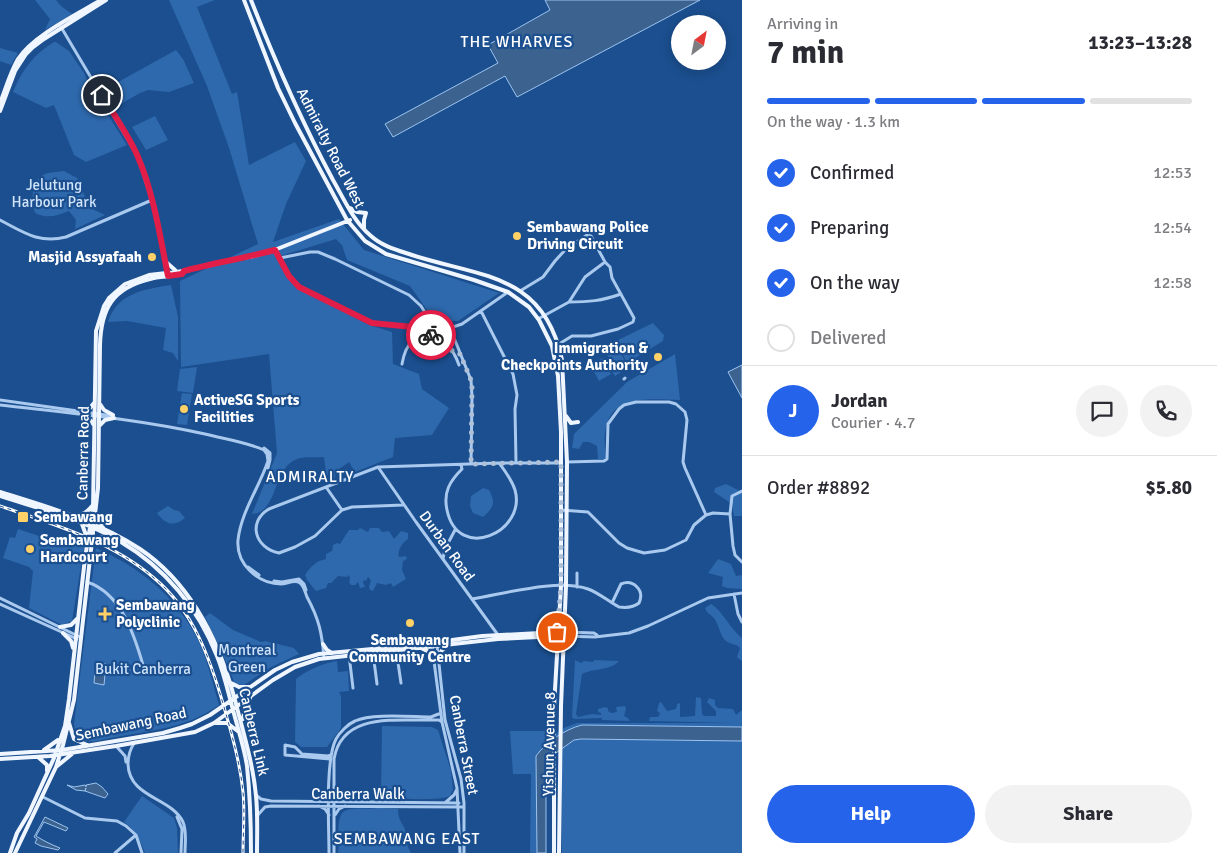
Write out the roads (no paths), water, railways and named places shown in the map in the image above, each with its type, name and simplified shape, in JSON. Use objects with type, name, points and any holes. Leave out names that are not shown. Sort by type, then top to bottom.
[{"type":"main road","points":[[0,110],[15,71],[26,54],[60,27],[101,0]]},
{"type":"main road","points":[[0,103],[13,69],[21,56],[35,41],[106,0]]},
{"type":"main road","name":"Admiralty Road West","points":[[244,0],[280,92],[347,220],[365,241],[379,250],[508,292],[529,307],[538,319],[552,346],[556,361],[561,462]]},
{"type":"main road","name":"Admiralty Road West","points":[[252,0],[277,64],[323,161],[354,218],[365,231],[390,248],[498,278],[520,291],[544,315],[559,344],[562,360],[567,462]]},
{"type":"main road","points":[[322,173],[320,164],[323,161]]},
{"type":"main road","points":[[348,207],[357,212],[366,213],[364,220],[365,231]]},
{"type":"main road","points":[[337,225],[342,217],[342,210]]},
{"type":"main road","name":"Canberra Road","points":[[97,402],[100,328],[112,300],[128,287],[177,271],[275,250],[354,218]]},
{"type":"main road","points":[[432,261],[432,265],[438,270]]},
{"type":"main road","points":[[158,273],[166,263],[177,271]]},
{"type":"main road","points":[[464,277],[467,274],[466,269]]},
{"type":"main road","points":[[471,279],[469,275],[474,270]]},
{"type":"main road","name":"Canberra Road","points":[[92,525],[96,514],[99,469],[96,331],[104,306],[117,290],[125,284],[158,273],[182,274],[184,271]]},
{"type":"main road","points":[[97,402],[113,417],[105,420],[97,427],[82,413],[97,402]]},
{"type":"main road","points":[[565,414],[567,420],[571,423],[578,422]]},
{"type":"main road","name":"Canberra Road","points":[[56,750],[64,726],[69,699],[86,582],[92,525],[97,427]]},
{"type":"main road","name":"Yishun Avenue 8","points":[[554,853],[553,762],[557,634],[561,586],[561,462]]},
{"type":"main road","name":"Yishun Avenue 8","points":[[559,853],[561,706],[566,586],[567,462]]},
{"type":"main road","points":[[0,492],[72,516],[92,525]]},
{"type":"main road","points":[[0,496],[82,524],[92,525]]},
{"type":"main road","points":[[72,516],[81,516],[93,504]]},
{"type":"main road","points":[[96,514],[104,528]]},
{"type":"main road","points":[[82,524],[90,541],[110,536]]},
{"type":"main road","name":"Canberra Link","points":[[92,525],[104,528],[148,555],[178,583],[204,620],[221,655],[230,683],[233,710],[247,765],[251,852]]},
{"type":"main road","name":"Canberra Link","points":[[92,525],[133,550],[157,568],[186,600],[200,622],[217,656],[229,694],[237,706],[242,724],[256,795],[257,853]]},
{"type":"main road","name":"Canberra Road","points":[[78,637],[78,618],[90,541]]},
{"type":"main road","points":[[564,617],[569,627],[576,632]]},
{"type":"main road","points":[[60,627],[71,625],[78,618]]},
{"type":"main road","points":[[557,647],[547,634],[558,618]]},
{"type":"main road","points":[[63,633],[71,641],[75,654]]},
{"type":"main road","name":"Sembawang Road","points":[[10,853],[17,833],[29,813],[56,750],[163,733],[192,724],[225,706],[267,674],[292,662],[324,656],[349,655],[498,637],[563,634]]},
{"type":"main road","name":"Sembawang Road","points":[[55,756],[195,732],[214,723],[294,666],[332,653],[421,648],[498,637]]},
{"type":"main road","points":[[323,644],[332,653]]},
{"type":"main road","points":[[421,648],[436,658],[442,650],[451,644]]},
{"type":"main road","name":"Canberra Road","points":[[62,750],[74,700],[75,654]]},
{"type":"main road","points":[[267,674],[267,680],[273,680]]},
{"type":"main road","points":[[230,683],[242,688],[250,687]]},
{"type":"main road","points":[[225,706],[229,694]]},
{"type":"main road","points":[[242,724],[245,707],[253,694]]},
{"type":"main road","points":[[214,723],[227,723],[240,733]]},
{"type":"main road","points":[[69,724],[74,739],[88,745]]},
{"type":"main road","points":[[192,724],[195,732]]},
{"type":"main road","points":[[41,751],[56,743],[61,736]]},
{"type":"main road","points":[[0,754],[56,750]]},
{"type":"main road","name":"Sembawang Road","points":[[15,851],[43,797],[62,750]]},
{"type":"main road","points":[[56,767],[74,753]]},
{"type":"main road","points":[[0,759],[55,756]]},
{"type":"main road","points":[[37,757],[46,764],[47,773]]},
{"type":"main road","points":[[10,853],[12,850],[15,851]]},
{"type":"street","points":[[60,27],[135,150],[152,200],[161,236],[167,274]]},
{"type":"street","points":[[0,220],[36,238],[55,240],[152,200]]},
{"type":"street","points":[[520,291],[543,277],[566,249],[575,242],[590,235],[604,262],[610,267],[620,294],[634,318],[633,322],[618,329],[591,336],[572,336],[559,344]]},
{"type":"street","points":[[275,250],[289,276],[299,287],[376,324],[450,328],[462,324],[508,292]]},
{"type":"street","points":[[280,258],[310,252],[328,256],[409,295],[421,306],[435,328]]},
{"type":"street","points":[[569,302],[585,277],[604,262]]},
{"type":"street","points":[[538,319],[569,302],[593,302],[620,294]]},
{"type":"street","points":[[481,311],[513,374],[517,395],[515,409],[516,462]]},
{"type":"street","points":[[423,328],[424,336]]},
{"type":"street","points":[[450,328],[471,380],[471,464]]},
{"type":"street","points":[[402,364],[408,345],[416,338],[434,335],[442,339],[454,353],[459,365]]},
{"type":"street","points":[[454,353],[460,354]]},
{"type":"street","points":[[0,400],[170,425],[222,436],[264,448],[268,453],[267,464],[240,530],[239,553],[248,570],[260,578],[281,584],[300,581],[310,601],[322,636],[324,656]]},
{"type":"street","points":[[567,462],[604,461],[607,459],[608,424],[615,413],[624,405],[636,402],[673,402],[684,412],[687,420],[683,462],[706,514]]},
{"type":"street","points":[[0,405],[82,413]]},
{"type":"street","points":[[403,504],[342,510],[314,536],[295,547],[279,552],[265,547],[259,540],[255,527],[260,516],[269,509],[378,467],[561,462]]},
{"type":"street","points":[[460,464],[462,469],[451,481],[446,496],[448,517],[455,530],[471,537],[484,537],[498,531],[510,521],[514,511],[515,490],[499,463]]},
{"type":"street","name":"Durban Road","points":[[378,467],[498,637]]},
{"type":"street","points":[[326,487],[342,510]]},
{"type":"street","points":[[742,491],[732,496],[730,514],[734,552],[742,562]]},
{"type":"street","points":[[561,510],[588,512],[619,542],[637,552],[654,553],[666,550],[686,540],[694,525],[706,514],[730,514]]},
{"type":"street","points":[[443,560],[445,550],[455,530]]},
{"type":"street","points":[[577,573],[577,587]]},
{"type":"street","points":[[86,582],[100,587],[114,600],[136,640],[143,665]]},
{"type":"street","points":[[472,599],[566,586],[592,591],[612,603],[623,608],[637,605],[641,601],[639,589],[628,582],[621,584],[612,603]]},
{"type":"street","name":"Sembawang Road","points":[[563,634],[595,637],[629,633],[708,598],[742,593]]},
{"type":"street","points":[[734,594],[736,609],[742,622]]},
{"type":"street","points":[[0,598],[78,637]]},
{"type":"street","points":[[0,604],[63,633],[78,637]]},
{"type":"street","name":"Sembawang Road","points":[[563,634],[576,632],[594,633],[598,636]]},
{"type":"street","name":"Canberra Street","points":[[435,645],[441,713],[461,780],[464,805],[464,853]]},
{"type":"street","points":[[396,649],[401,683]]},
{"type":"street","points":[[373,652],[377,684]]},
{"type":"street","points":[[349,655],[353,688]]},
{"type":"street","name":"Canberra Street","points":[[436,658],[443,720],[458,788],[460,853]]},
{"type":"street","points":[[334,853],[329,792],[331,757],[336,738],[355,721],[368,717],[436,716],[441,713]]},
{"type":"street","points":[[329,853],[334,803],[336,751],[338,744],[347,733],[356,727],[375,722],[443,720]]},
{"type":"street","points":[[136,742],[130,752],[128,761],[131,778],[138,787],[181,819],[185,830],[183,853]]},
{"type":"street","points":[[116,746],[125,756],[128,778],[133,784],[178,818],[182,829],[183,853]]},
{"type":"street","points":[[285,746],[292,746],[302,754],[331,757],[285,755],[285,746]]},
{"type":"street","points":[[446,802],[454,795],[458,788]]},
{"type":"street","points":[[322,801],[329,792]]},
{"type":"street","points":[[334,793],[342,801]]},
{"type":"street","name":"Canberra Walk","points":[[256,795],[271,801],[322,801],[329,804]]},
{"type":"street","points":[[43,797],[85,818],[119,822],[132,830],[142,853]]},
{"type":"street","name":"Canberra Walk","points":[[257,817],[265,807],[318,805],[342,801],[446,802],[459,805]]},
{"type":"street","name":"Canberra Walk","points":[[334,803],[348,806],[464,805]]},
{"type":"street","points":[[318,805],[332,816]]},
{"type":"street","points":[[332,816],[339,809],[348,806]]},
{"type":"street","points":[[115,853],[136,836]]},
{"type":"railway","points":[[0,506],[81,535],[119,554],[154,578],[180,605],[199,637],[213,671],[233,739],[243,792],[243,853]]},
{"type":"place","name":"Sembawang Police Driving Circuit","points":[[517,236]]},
{"type":"place","name":"Masjid Assyafaah","points":[[152,257]]},
{"type":"place","name":"Immigration & Checkpoints Authority","points":[[658,357]]},
{"type":"place","name":"ActiveSG Sports Facilities","points":[[184,409]]},
{"type":"place","name":"Sembawang","points":[[23,517]]},
{"type":"place","name":"Sembawang Hardcourt","points":[[30,549]]},
{"type":"place","name":"Sembawang Polyclinic","points":[[105,614]]},
{"type":"place","name":"Sembawang Community Centre","points":[[410,623]]},
{"type":"district","name":"THE WHARVES","points":[[517,42]]},
{"type":"district","name":"ADMIRALTY","points":[[310,477]]},
{"type":"district","name":"SEMBAWANG EAST","points":[[407,839]]},
{"type":"park label","name":"Jelutung Harbour Park","points":[[54,194]]},
{"type":"park label","name":"Montreal Green","points":[[247,658]]},
{"type":"park label","name":"Bukit Canberra","points":[[143,669]]}]
